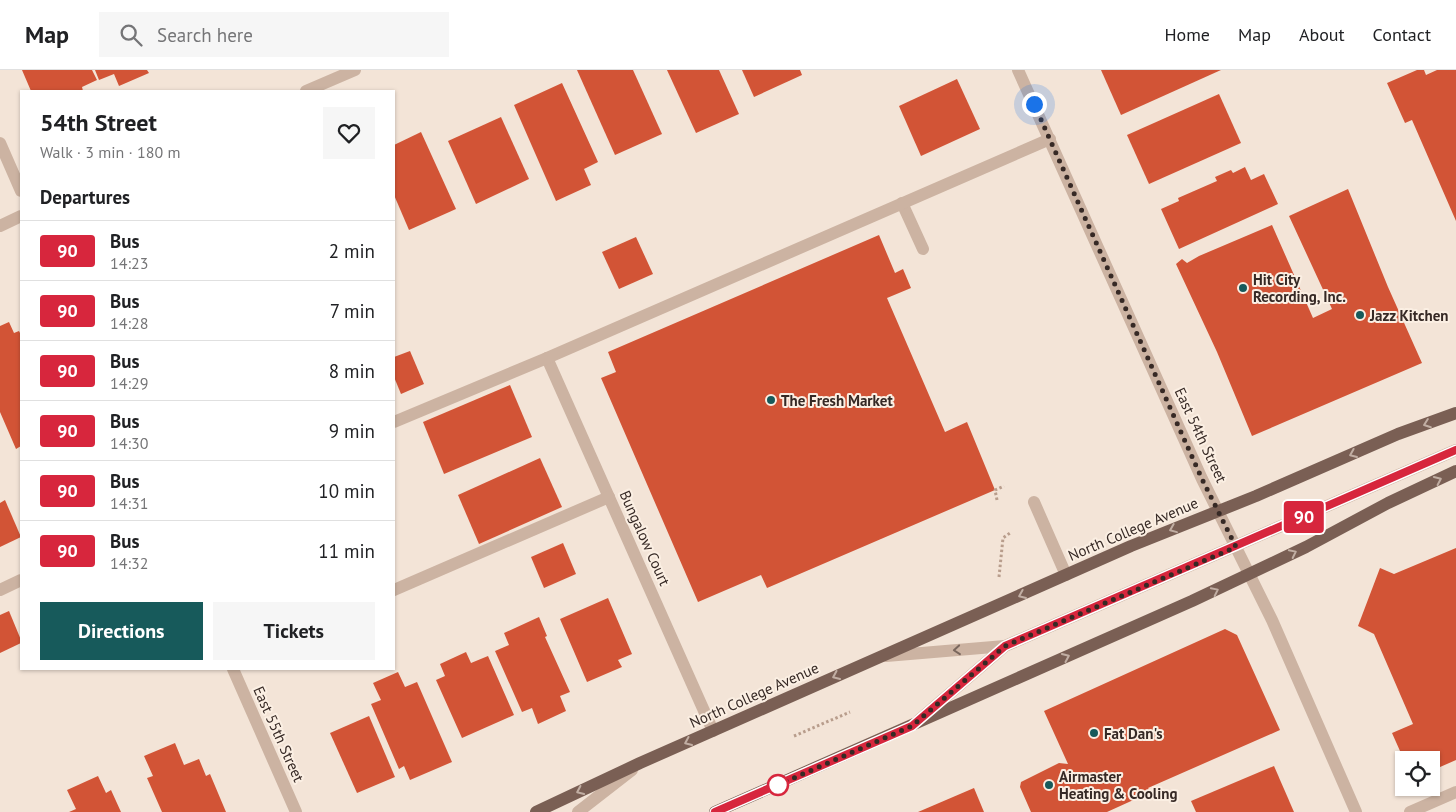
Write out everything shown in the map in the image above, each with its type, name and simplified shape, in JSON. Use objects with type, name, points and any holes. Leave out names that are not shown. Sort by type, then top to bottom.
[{"type":"main road","name":"North College Avenue","points":[[536,812],[640,763],[1131,546],[1263,493],[1398,434],[1456,414]]},
{"type":"main road","name":"North College Avenue","points":[[715,812],[1192,601],[1456,471]]},
{"type":"street","points":[[308,90],[355,70]]},
{"type":"street","name":"East 54th Street","points":[[1018,70],[1202,479],[1272,620],[1356,812]]},
{"type":"street","points":[[395,422],[547,358],[1050,139]]},
{"type":"street","points":[[0,143],[20,189]]},
{"type":"street","points":[[902,203],[922,249]]},
{"type":"street","points":[[0,226],[20,216]]},
{"type":"street","name":"Bungalow Court","points":[[547,358],[714,731]]},
{"type":"street","name":"North College Avenue","points":[[912,726],[1005,646],[1456,450]]},
{"type":"street","points":[[395,590],[609,497]]},
{"type":"street","points":[[1034,502],[1066,575]]},
{"type":"street","points":[[0,590],[20,580]]},
{"type":"street","name":"North College Avenue","points":[[881,656],[1005,646]]},
{"type":"street","name":"East 55th Street","points":[[233,670],[296,812]]},
{"type":"street","name":"North College Avenue","points":[[578,812],[640,763]]},
{"type":"street","points":[[1410,812],[1456,792]]},
{"type":"path","points":[[996,500],[995,490],[1004,486]]},
{"type":"path","points":[[998,585],[1003,538],[1010,533]]},
{"type":"path","points":[[794,736],[850,712]]},
{"type":"building","points":[[22,70],[92,70],[97,80],[82,87],[83,90],[31,90]]},
{"type":"building","points":[[95,70],[147,70],[149,73],[119,86],[114,74],[99,80]]},
{"type":"building","points":[[577,70],[633,70],[662,134],[615,155]]},
{"type":"building","points":[[667,70],[719,70],[739,114],[696,133]]},
{"type":"building","points":[[742,70],[800,70],[802,75],[754,97]]},
{"type":"building","points":[[1101,70],[1221,70],[1121,115]]},
{"type":"building","points":[[1417,70],[1424,70],[1426,75],[1437,70],[1456,70],[1456,221],[1412,120],[1405,123],[1387,83]]},
{"type":"building","points":[[957,79],[980,129],[921,156],[899,106]]},
{"type":"building","points":[[562,83],[598,162],[584,169],[591,185],[556,201],[514,105]]},
{"type":"building","points":[[1219,94],[1241,143],[1149,184],[1127,135]]},
{"type":"building","points":[[501,117],[529,179],[476,204],[448,141]]},
{"type":"building","points":[[421,132],[456,209],[409,230],[395,197],[395,145]]},
{"type":"building","points":[[1245,167],[1251,180],[1264,174],[1278,204],[1179,249],[1161,209],[1179,201],[1178,198],[1217,181],[1215,177],[1231,170],[1233,173]]},
{"type":"building","name":"Jazz Kitchen","points":[[1348,189],[1388,287],[1422,363],[1252,436],[1217,352],[1176,264],[1182,259],[1187,263],[1272,225],[1313,318],[1332,309],[1289,216]]},
{"type":"building","name":"The Fresh Market","points":[[879,235],[895,273],[903,269],[911,288],[887,298],[945,432],[967,422],[995,490],[767,588],[761,575],[698,602],[601,378],[616,372],[608,352]]},
{"type":"building","points":[[636,237],[653,274],[619,289],[602,252]]},
{"type":"building","points":[[9,322],[14,333],[19,331],[20,333],[20,447],[16,449],[0,412],[0,326]]},
{"type":"building","points":[[410,351],[424,384],[401,394],[395,379],[395,357]]},
{"type":"building","points":[[510,385],[532,437],[444,474],[423,422]]},
{"type":"building","points":[[540,458],[562,507],[479,544],[458,495]]},
{"type":"building","points":[[5,500],[20,537],[0,547],[0,503]]},
{"type":"building","points":[[563,543],[576,574],[544,588],[531,557]]},
{"type":"building","points":[[1456,548],[1456,760],[1440,767],[1440,751],[1400,751],[1392,733],[1413,724],[1374,634],[1358,626],[1380,568],[1394,574]]},
{"type":"building","points":[[608,598],[632,654],[618,660],[622,667],[587,682],[560,619]]},
{"type":"building","points":[[9,611],[20,638],[20,643],[0,653],[0,615]]},
{"type":"building","points":[[539,617],[547,636],[545,637],[570,692],[560,696],[566,711],[538,724],[532,708],[522,712],[495,651],[509,645],[504,633]]},
{"type":"building","points":[[1225,629],[1237,635],[1280,730],[1148,788],[1151,792],[1107,812],[1031,812],[1020,787],[1021,782],[1059,763],[1068,764],[1044,711]]},
{"type":"building","points":[[466,652],[471,663],[488,656],[514,715],[462,738],[436,680],[445,676],[440,664]]},
{"type":"building","points":[[398,672],[405,687],[417,682],[452,762],[410,780],[404,766],[399,769],[371,704],[381,700],[373,683]]},
{"type":"building","points":[[369,716],[395,777],[357,793],[330,733]]},
{"type":"building","points":[[175,743],[184,765],[199,759],[206,776],[210,774],[226,812],[162,812],[147,778],[153,776],[144,756]]},
{"type":"building","points":[[1274,766],[1294,812],[1196,812],[1191,801]]},
{"type":"building","points":[[98,776],[106,793],[111,790],[121,812],[69,812],[76,809],[67,790]]},
{"type":"building","points":[[974,788],[984,812],[918,812]]},
{"type":"bus line","name":"90","points":[[715,812],[912,726],[1005,646],[1456,450]]},
{"type":"place","name":"Hit City Recording, Inc.","points":[[1243,288]]},
{"type":"place","name":"Jazz Kitchen","points":[[1360,315]]},
{"type":"place","name":"The Fresh Market","points":[[771,400]]},
{"type":"place","name":"Fat Dan's","points":[[1094,733]]},
{"type":"place","name":"Airmaster Heating & Cooling","points":[[1049,785]]},
{"type":"route","points":[[778,785],[912,726],[1005,646],[1236,547],[1202,479],[1034,104]]}]
